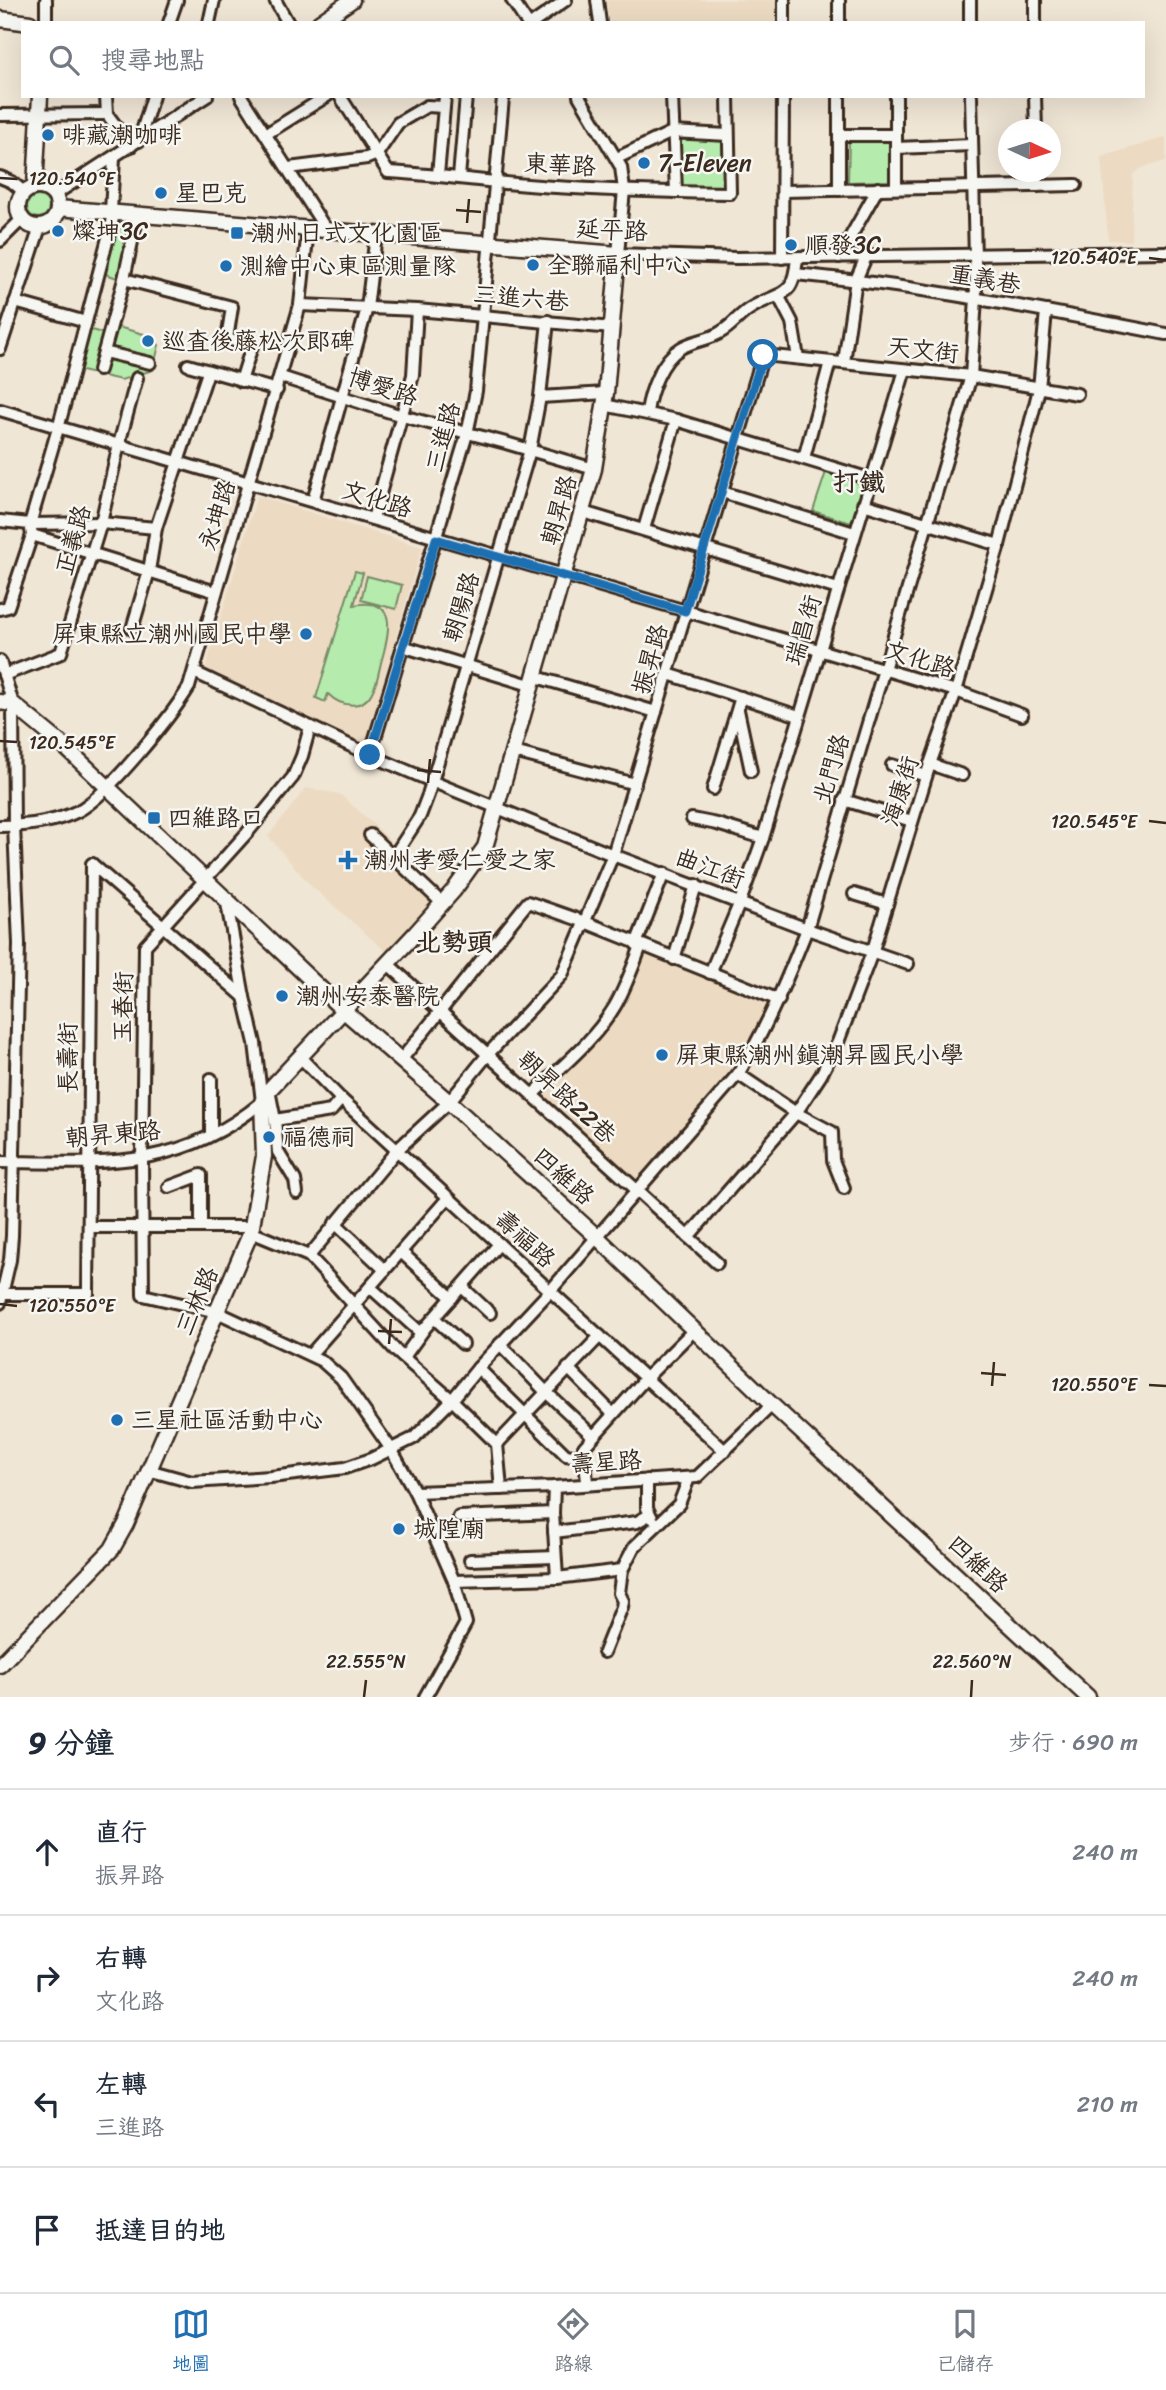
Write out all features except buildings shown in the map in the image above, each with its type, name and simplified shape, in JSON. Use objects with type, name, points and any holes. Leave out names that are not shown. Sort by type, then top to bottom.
[{"type":"main road","points":[[322,21],[352,0]]},
{"type":"main road","points":[[0,19],[21,22]]},
{"type":"main road","points":[[30,190],[47,189],[56,201],[51,222],[33,226],[22,219],[18,203],[30,190],[40,98]]},
{"type":"main road","name":"延平路","points":[[56,201],[138,214],[618,254]]},
{"type":"main road","name":"朝昇路","points":[[343,1010],[442,903],[471,869],[485,846],[499,806],[532,681],[594,470],[605,399],[618,254]]},
{"type":"main road","name":"四維路","points":[[6,703],[64,746],[343,1010],[597,1237],[772,1405],[1088,1697]]},
{"type":"main road","name":"朝昇東路","points":[[265,1096],[343,1010]]},
{"type":"main road","name":"三林路","points":[[0,1665],[112,1549],[126,1524],[252,1230],[271,1154],[265,1096]]},
{"type":"street","points":[[46,0],[46,21]]},
{"type":"street","points":[[169,0],[169,21]]},
{"type":"street","points":[[169,21],[177,0]]},
{"type":"street","points":[[209,21],[214,0]]},
{"type":"street","points":[[275,0],[287,21]]},
{"type":"street","points":[[512,0],[526,21]]},
{"type":"street","points":[[536,21],[565,0]]},
{"type":"street","points":[[597,0],[600,21]]},
{"type":"street","points":[[784,0],[784,21]]},
{"type":"street","points":[[839,0],[839,21]]},
{"type":"street","points":[[970,0],[971,21]]},
{"type":"street","points":[[1035,0],[1035,21]]},
{"type":"street","points":[[106,98],[107,114],[135,144]]},
{"type":"street","points":[[135,144],[152,98]]},
{"type":"street","points":[[56,201],[114,158],[204,98]]},
{"type":"street","points":[[242,98],[327,231]]},
{"type":"street","points":[[266,134],[324,98]]},
{"type":"street","points":[[341,98],[377,154]]},
{"type":"street","points":[[458,177],[466,98]]},
{"type":"street","name":"三進路","points":[[370,755],[467,434],[477,391],[504,98]]},
{"type":"street","name":"朝昇路","points":[[580,98],[621,167],[624,190],[618,254]]},
{"type":"street","points":[[672,98],[676,192]]},
{"type":"street","points":[[617,158],[672,132],[728,135],[728,98]]},
{"type":"street","points":[[782,258],[783,98]]},
{"type":"street","points":[[839,98],[839,190]]},
{"type":"street","points":[[896,98],[896,188]]},
{"type":"street","name":"北門路","points":[[148,1470],[192,1482],[271,1477],[345,1468],[414,1438],[551,1290],[738,1074],[779,1000],[807,929],[971,376],[976,298],[971,98]]},
{"type":"street","points":[[1035,98],[1036,119]]},
{"type":"street","points":[[289,168],[367,158],[377,154],[398,123],[427,106],[444,102],[438,175]]},
{"type":"street","points":[[0,115],[107,114]]},
{"type":"street","name":"東華路","points":[[377,154],[388,172],[624,190],[730,193],[728,135]]},
{"type":"street","points":[[839,135],[896,135]]},
{"type":"street","points":[[896,148],[972,145]]},
{"type":"street","points":[[4,608],[31,530],[86,322],[113,211],[114,158]]},
{"type":"street","points":[[0,177],[30,190]]},
{"type":"street","points":[[1037,182],[1037,186]]},
{"type":"street","points":[[783,191],[1076,185]]},
{"type":"street","points":[[839,257],[878,188]]},
{"type":"street","points":[[99,370],[124,279],[138,214]]},
{"type":"street","points":[[0,241],[22,219]]},
{"type":"street","points":[[0,349],[40,226]]},
{"type":"street","name":"永坤路","points":[[0,826],[42,823],[80,810],[107,786],[180,703],[194,672],[281,377],[300,305],[308,229]]},
{"type":"street","points":[[313,500],[367,308],[376,235]]},
{"type":"street","name":"延平路","points":[[618,254],[797,258],[1166,252]]},
{"type":"street","points":[[844,362],[856,280],[866,257]]},
{"type":"street","points":[[647,412],[649,395],[668,358],[680,348],[720,333],[751,308],[787,291],[795,274],[797,258]]},
{"type":"street","name":"重義巷","points":[[795,274],[976,298],[1166,334]]},
{"type":"street","points":[[124,279],[232,307],[228,339],[252,346],[242,381]]},
{"type":"street","points":[[779,297],[792,322],[797,358]]},
{"type":"street","points":[[15,302],[86,322]]},
{"type":"street","name":"三進六巷","points":[[300,305],[485,315],[612,328]]},
{"type":"street","points":[[373,519],[413,375],[417,310]]},
{"type":"street","name":"海康街","points":[[688,1237],[796,1113],[821,1075],[838,1042],[873,950],[926,776],[956,691],[999,545],[1039,389],[1046,311]]},
{"type":"street","name":"朝陽路","points":[[394,856],[420,816],[530,450],[540,397],[548,321]]},
{"type":"street","points":[[104,352],[150,363]]},
{"type":"street","name":"天文街","points":[[763,355],[971,376],[1077,394]]},
{"type":"street","name":"振昇路","points":[[309,1256],[397,1150],[449,1102],[489,1053],[562,975],[613,855],[763,355]]},
{"type":"street","points":[[804,458],[830,362]]},
{"type":"street","points":[[188,365],[277,390]]},
{"type":"street","name":"瑞昌街","points":[[710,973],[763,838],[905,370]]},
{"type":"street","points":[[132,629],[149,571],[156,528],[208,372]]},
{"type":"street","name":"博愛路","points":[[281,377],[402,416],[594,470]]},
{"type":"street","name":"正義路","points":[[5,675],[61,653],[101,523],[137,378]]},
{"type":"street","points":[[540,397],[605,399],[870,479]]},
{"type":"street","name":"文化路","points":[[0,410],[59,425],[498,558],[819,650],[956,691],[1022,715]]},
{"type":"street","points":[[644,529],[676,420]]},
{"type":"street","points":[[722,492],[854,533]]},
{"type":"street","points":[[863,504],[999,545]]},
{"type":"street","points":[[583,512],[838,589]]},
{"type":"street","points":[[0,521],[31,530],[91,555],[216,592]]},
{"type":"street","points":[[31,530],[101,523],[156,528]]},
{"type":"street","points":[[402,646],[465,666],[656,712]]},
{"type":"street","points":[[0,661],[5,675],[19,944],[12,1236],[1,1298]]},
{"type":"street","name":"曲江街","points":[[194,672],[370,755],[613,855],[807,929],[908,964]]},
{"type":"street","points":[[667,674],[739,702],[799,716]]},
{"type":"street","points":[[739,702],[751,771]]},
{"type":"street","points":[[713,789],[739,702]]},
{"type":"street","name":"玉春街","points":[[217,1312],[143,1295],[145,946],[293,777],[310,727]]},
{"type":"street","points":[[514,752],[635,784]]},
{"type":"street","points":[[930,764],[962,775]]},
{"type":"street","points":[[892,765],[926,776]]},
{"type":"street","points":[[844,800],[912,821]]},
{"type":"street","points":[[692,819],[763,838]]},
{"type":"street","points":[[370,835],[442,903]]},
{"type":"street","name":"長壽街","points":[[1,1298],[88,1294],[92,864],[163,927]]},
{"type":"street","points":[[533,1094],[607,1018],[624,986],[664,873]]},
{"type":"street","points":[[674,959],[696,885]]},
{"type":"street","points":[[854,894],[887,904]]},
{"type":"street","name":"三林路","points":[[226,898],[265,1096]]},
{"type":"street","points":[[401,1060],[527,902],[585,922],[779,1000]]},
{"type":"street","points":[[163,927],[244,997]]},
{"type":"street","name":"朝昇路22巷","points":[[387,962],[717,1262]]},
{"type":"street","name":"壽福路","points":[[299,1056],[341,1099],[725,1451]]},
{"type":"street","points":[[738,1074],[796,1113],[832,1132],[833,1160],[844,1188]]},
{"type":"street","points":[[211,1079],[211,1135]]},
{"type":"street","points":[[265,1096],[275,1120],[271,1154],[295,1180],[296,1193]]},
{"type":"street","name":"朝昇東路","points":[[0,1162],[89,1162],[142,1158],[182,1149],[242,1119],[265,1096]]},
{"type":"street","points":[[275,1120],[331,1111],[341,1099]]},
{"type":"street","points":[[169,1187],[201,1175],[201,1227]]},
{"type":"street","points":[[310,1355],[448,1198]]},
{"type":"street","points":[[335,1223],[385,1270]]},
{"type":"street","points":[[89,1227],[252,1230],[309,1256],[404,1357],[497,1444],[501,1489]]},
{"type":"street","points":[[404,1357],[421,1333],[499,1244]]},
{"type":"street","points":[[401,1252],[452,1298]]},
{"type":"street","points":[[370,1287],[421,1333]]},
{"type":"street","points":[[461,1287],[490,1313]]},
{"type":"street","points":[[217,1312],[322,1361],[341,1378],[391,1450],[415,1492],[454,1581],[466,1623],[425,1697]]},
{"type":"street","points":[[434,1318],[463,1344]]},
{"type":"street","points":[[587,1483],[584,1447],[694,1330]]},
{"type":"street","points":[[497,1444],[600,1336]]},
{"type":"street","points":[[500,1344],[593,1436]]},
{"type":"street","points":[[478,1368],[566,1455],[585,1458]]},
{"type":"street","points":[[568,1368],[610,1418]]},
{"type":"street","points":[[604,1652],[622,1607],[623,1601],[619,1593],[622,1570],[634,1547],[679,1504],[689,1478],[696,1477],[772,1405]]},
{"type":"street","name":"壽星路","points":[[415,1492],[689,1478]]},
{"type":"street","points":[[647,1480],[649,1515],[657,1524]]},
{"type":"street","points":[[554,1487],[557,1578]]},
{"type":"street","points":[[459,1517],[553,1513]]},
{"type":"street","points":[[554,1532],[637,1522],[649,1515]]},
{"type":"street","points":[[470,1560],[555,1557]]},
{"type":"street","points":[[454,1581],[557,1578],[622,1570]]},
{"type":"shaded area","points":[[606,0],[776,0],[776,21],[609,21]]},
{"type":"shaded area","points":[[1166,137],[1166,161],[1142,168],[1133,174],[1131,241],[1108,240],[1101,157]]},
{"type":"shaded area","name":"屏東縣立潮州國民中學","points":[[257,496],[422,547],[364,748],[203,676]]},
{"type":"shaded area","name":"潮州孝愛仁愛之家","points":[[306,788],[340,794],[380,830],[441,896],[391,956],[310,885],[268,836]]},
{"type":"shaded area","name":"屏東縣潮州鎮潮昇國民小學","points":[[646,955],[769,1004],[752,1040],[730,1070],[637,1181],[544,1097],[612,1022]]},
{"type":"green space","points":[[725,139],[726,187],[681,188],[680,140]]},
{"type":"green space","points":[[849,139],[891,139],[891,181],[848,182]]},
{"type":"green space","points":[[38,196],[48,203],[49,207],[42,217],[38,218],[28,211],[27,207],[34,197]]},
{"type":"green space","points":[[115,227],[138,230],[114,326],[151,336],[159,345],[153,370],[121,380],[77,370],[88,329],[105,334],[120,279],[103,273]]},
{"type":"green space","points":[[826,472],[864,482],[851,523],[813,511]]},
{"type":"green space","points":[[355,571],[363,573],[354,605],[378,606],[384,611],[388,628],[385,648],[375,686],[369,697],[352,705],[339,702],[328,694],[325,702],[316,698]]},
{"type":"green space","points":[[367,576],[402,585],[396,609],[361,600]]},
{"type":"place","name":"啡藏潮咖啡","points":[[48,135]]},
{"type":"place","name":"7-Eleven","points":[[644,163]]},
{"type":"place","name":"星巴克","points":[[161,193]]},
{"type":"place","name":"燦坤3C","points":[[58,231]]},
{"type":"place","name":"潮州日式文化園區","points":[[237,233]]},
{"type":"place","name":"順發3C","points":[[791,245]]},
{"type":"place","name":"全聯福利中心","points":[[533,265]]},
{"type":"place","name":"測繪中心東區測量隊","points":[[226,266]]},
{"type":"place","name":"巡查後藤松次郎碑","points":[[148,341]]},
{"type":"place","name":"屏東縣立潮州國民中學","points":[[306,634]]},
{"type":"place","name":"四維路口","points":[[154,818]]},
{"type":"place","name":"潮州孝愛仁愛之家","points":[[348,860]]},
{"type":"place","name":"潮州安泰醫院","points":[[282,996]]},
{"type":"place","name":"屏東縣潮州鎮潮昇國民小學","points":[[662,1055]]},
{"type":"place","name":"福德祠","points":[[269,1137]]},
{"type":"place","name":"三星社區活動中心","points":[[117,1420]]},
{"type":"place","name":"城隍廟","points":[[399,1529]]},
{"type":"district","name":"打鐵","points":[[859,482]]},
{"type":"district","name":"北勢頭","points":[[454,942]]},
{"type":"route","points":[[370,755],[436,539],[685,611],[763,355]]}]
